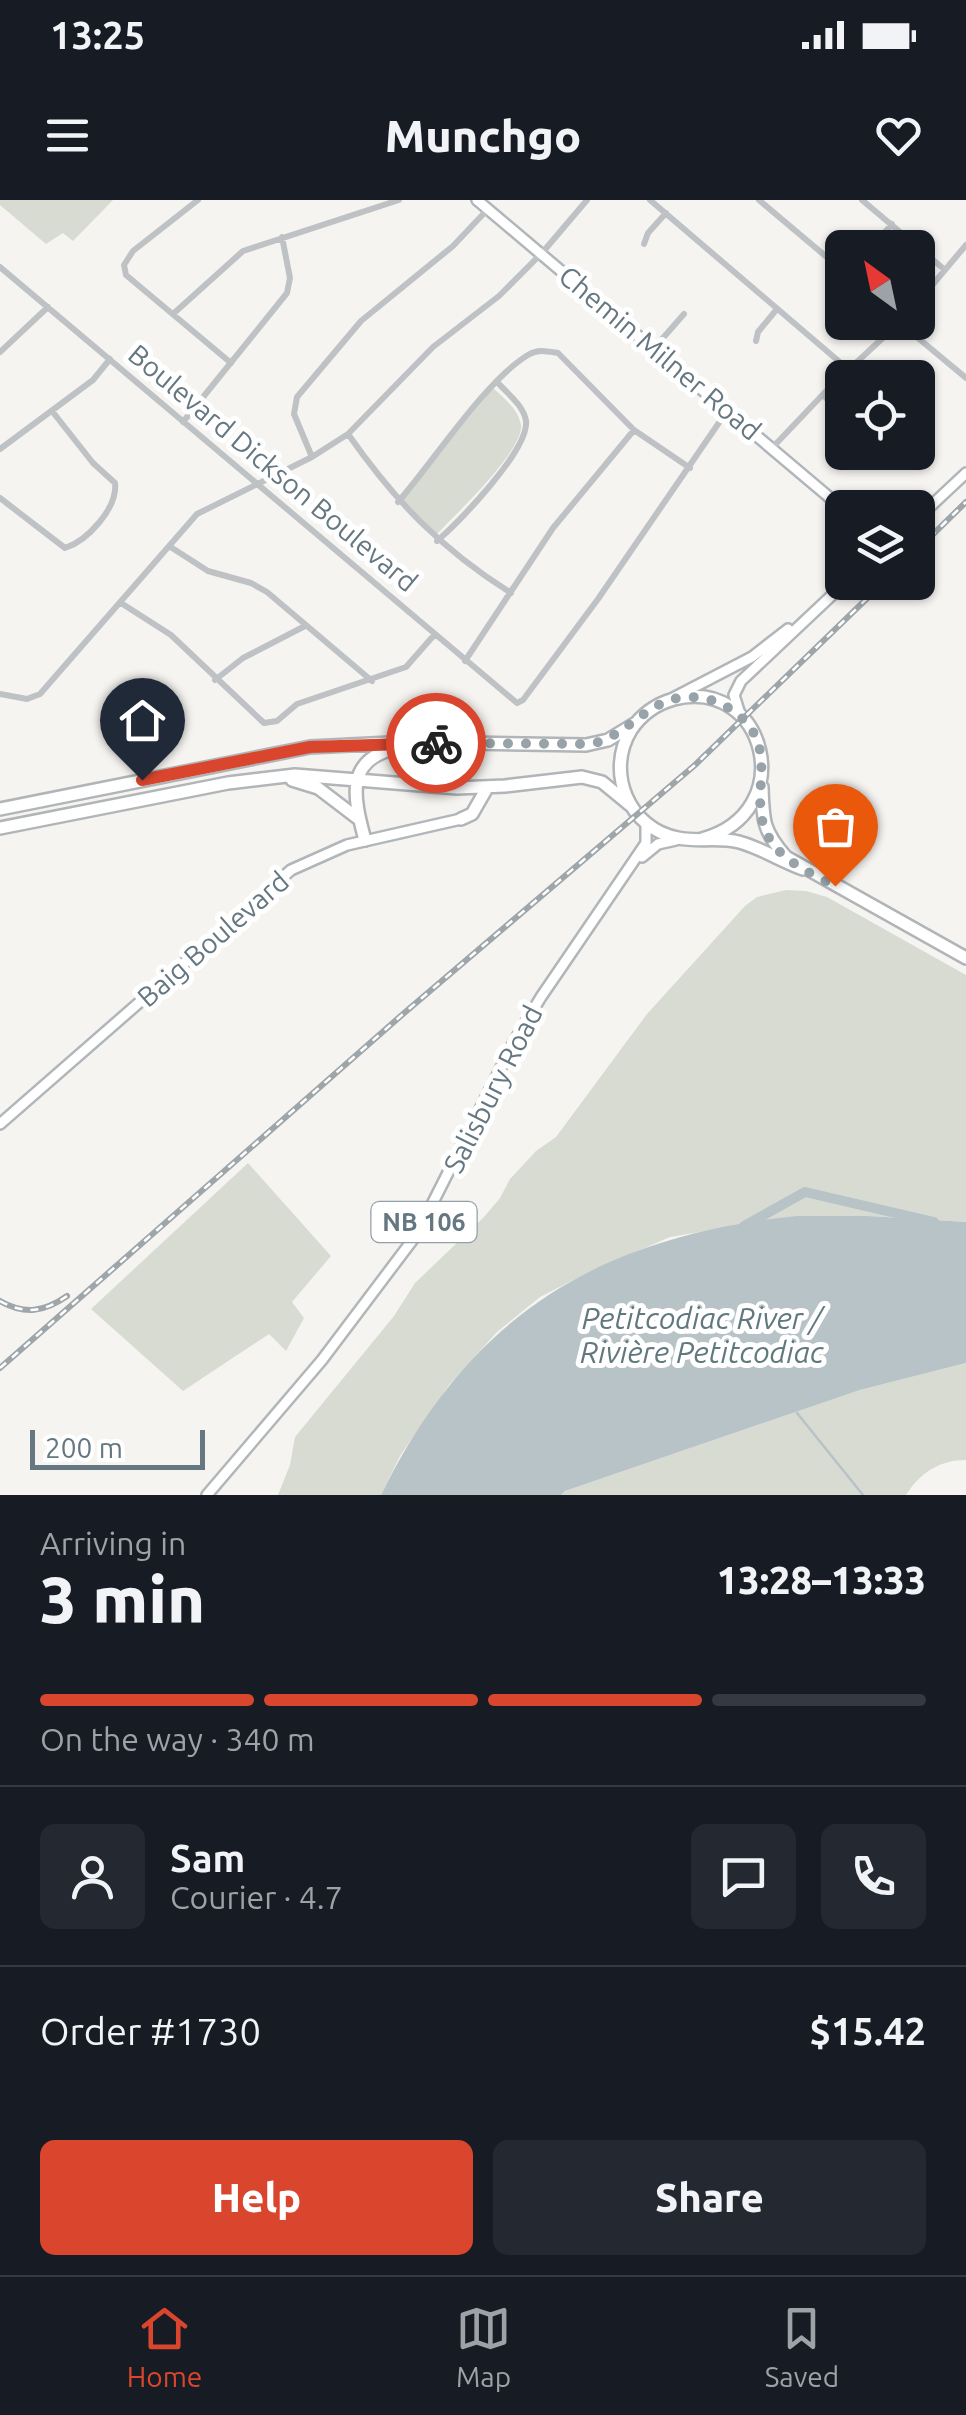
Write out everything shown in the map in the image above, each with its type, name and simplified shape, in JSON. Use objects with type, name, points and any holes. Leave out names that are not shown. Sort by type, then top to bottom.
[{"type":"highway","points":[[0,808],[310,747],[591,744],[613,737],[667,701],[709,699],[744,720],[758,742],[762,819],[768,836],[786,857],[966,958]]},
{"type":"highway","points":[[630,805],[621,782],[621,756],[636,723]]},
{"type":"highway","points":[[365,840],[356,779],[366,764],[380,753],[436,743]]},
{"type":"highway","points":[[0,828],[258,778],[295,775],[487,788],[587,777],[602,782],[659,832],[745,844],[802,868]]},
{"type":"highway","points":[[258,778],[310,784],[360,820]]},
{"type":"highway","points":[[696,839],[730,828],[742,818],[752,806],[762,778]]},
{"type":"highway","points":[[461,819],[472,814],[487,788]]},
{"type":"main road","name":"Chemin Milner Road","points":[[477,200],[825,493]]},
{"type":"main road","points":[[935,502],[966,473]]},
{"type":"main road","points":[[744,720],[736,708],[736,688],[826,600]]},
{"type":"main road","points":[[667,701],[752,656],[818,607]]},
{"type":"main road","name":"Baig Boulevard","points":[[0,1124],[280,878],[323,853],[461,819]]},
{"type":"main road","name":"Salisbury Road","points":[[207,1495],[322,1360],[417,1234],[515,1040],[646,843],[646,823]]},
{"type":"main road","name":"Salisbury Road","points":[[595,918],[610,904],[649,850],[670,840],[696,839]]},
{"type":"street","points":[[198,200],[133,251],[124,265],[126,275],[231,363]]},
{"type":"street","points":[[173,314],[242,250],[399,200]]},
{"type":"street","points":[[0,694],[27,699],[40,694],[196,514],[312,457],[348,434],[433,347],[499,296],[587,200]]},
{"type":"street","points":[[650,200],[836,360]]},
{"type":"street","points":[[759,200],[825,256]]},
{"type":"street","points":[[862,200],[945,270]]},
{"type":"street","points":[[312,457],[294,414],[297,397],[361,320],[453,246],[488,209]]},
{"type":"street","points":[[644,244],[648,232],[666,213]]},
{"type":"street","points":[[887,230],[892,224]]},
{"type":"street","points":[[182,422],[287,293],[290,278],[282,236]]},
{"type":"street","points":[[935,282],[966,245]]},
{"type":"street","name":"Boulevard Dickson Boulevard","points":[[0,266],[516,703],[523,700],[598,599],[690,468]]},
{"type":"street","points":[[0,352],[48,307]]},
{"type":"street","points":[[756,342],[758,332],[777,309]]},
{"type":"street","points":[[655,347],[684,314]]},
{"type":"street","points":[[859,360],[880,340]]},
{"type":"street","points":[[921,340],[966,378]]},
{"type":"street","points":[[398,502],[498,382],[526,356],[541,350],[558,353],[634,430],[690,468],[727,411]]},
{"type":"street","points":[[0,449],[93,380],[110,359]]},
{"type":"street","points":[[436,541],[499,472],[524,438],[523,411],[498,382]]},
{"type":"street","points":[[772,448],[823,395]]},
{"type":"street","points":[[0,498],[65,548],[80,543],[112,503],[115,483],[52,412]]},
{"type":"street","points":[[465,661],[552,528],[634,430]]},
{"type":"street","points":[[348,434],[398,502],[436,541],[510,594]]},
{"type":"street","points":[[168,546],[208,572],[251,583],[267,592],[372,681]]},
{"type":"street","points":[[121,603],[171,635],[264,722],[277,721],[297,704],[406,666],[435,634]]},
{"type":"street","points":[[216,680],[243,658],[306,626]]},
{"type":"shaded area","points":[[0,200],[113,200],[73,241],[63,233],[46,244],[0,205]]},
{"type":"shaded area","points":[[493,388],[517,414],[519,436],[487,482],[436,535],[401,500]]},
{"type":"shaded area","points":[[786,890],[827,897],[966,975],[966,1222],[796,1216],[670,1237],[540,1297],[497,1332],[449,1385],[400,1456],[381,1495],[278,1495],[290,1465],[295,1437],[394,1316],[415,1283],[484,1217],[510,1179],[536,1151],[556,1137],[647,1014],[745,906],[757,897]]},
{"type":"shaded area","points":[[248,1163],[331,1256],[292,1302],[304,1318],[286,1351],[269,1334],[183,1391],[91,1309]]},
{"type":"shaded area","points":[[966,1363],[966,1460],[931,1469],[906,1495],[561,1495],[860,1390]]},
{"type":"water","name":"Petitcodiac River / Rivière Petitcodiac","points":[[796,1216],[966,1222],[966,1363],[860,1390],[561,1495],[381,1495],[416,1432],[456,1378],[499,1333],[548,1296],[602,1266],[661,1243],[725,1227]]},
{"type":"waterway","name":"Petitcodiac River / Rivière Petitcodiac","points":[[744,1226],[805,1192],[934,1222]]},
{"type":"waterway","points":[[797,1413],[863,1495]]},
{"type":"railway","points":[[935,532],[966,502]]},
{"type":"railway","points":[[0,1368],[403,1014],[695,765],[865,600]]},
{"type":"railway","points":[[0,1301],[34,1310],[67,1296]]},
{"type":"way so far","points":[[436,743],[591,744],[613,737],[667,701],[709,699],[734,711],[758,742],[763,764],[762,819],[768,836],[786,857],[835,886]]},
{"type":"route","points":[[142,780],[310,747],[436,743]]}]
